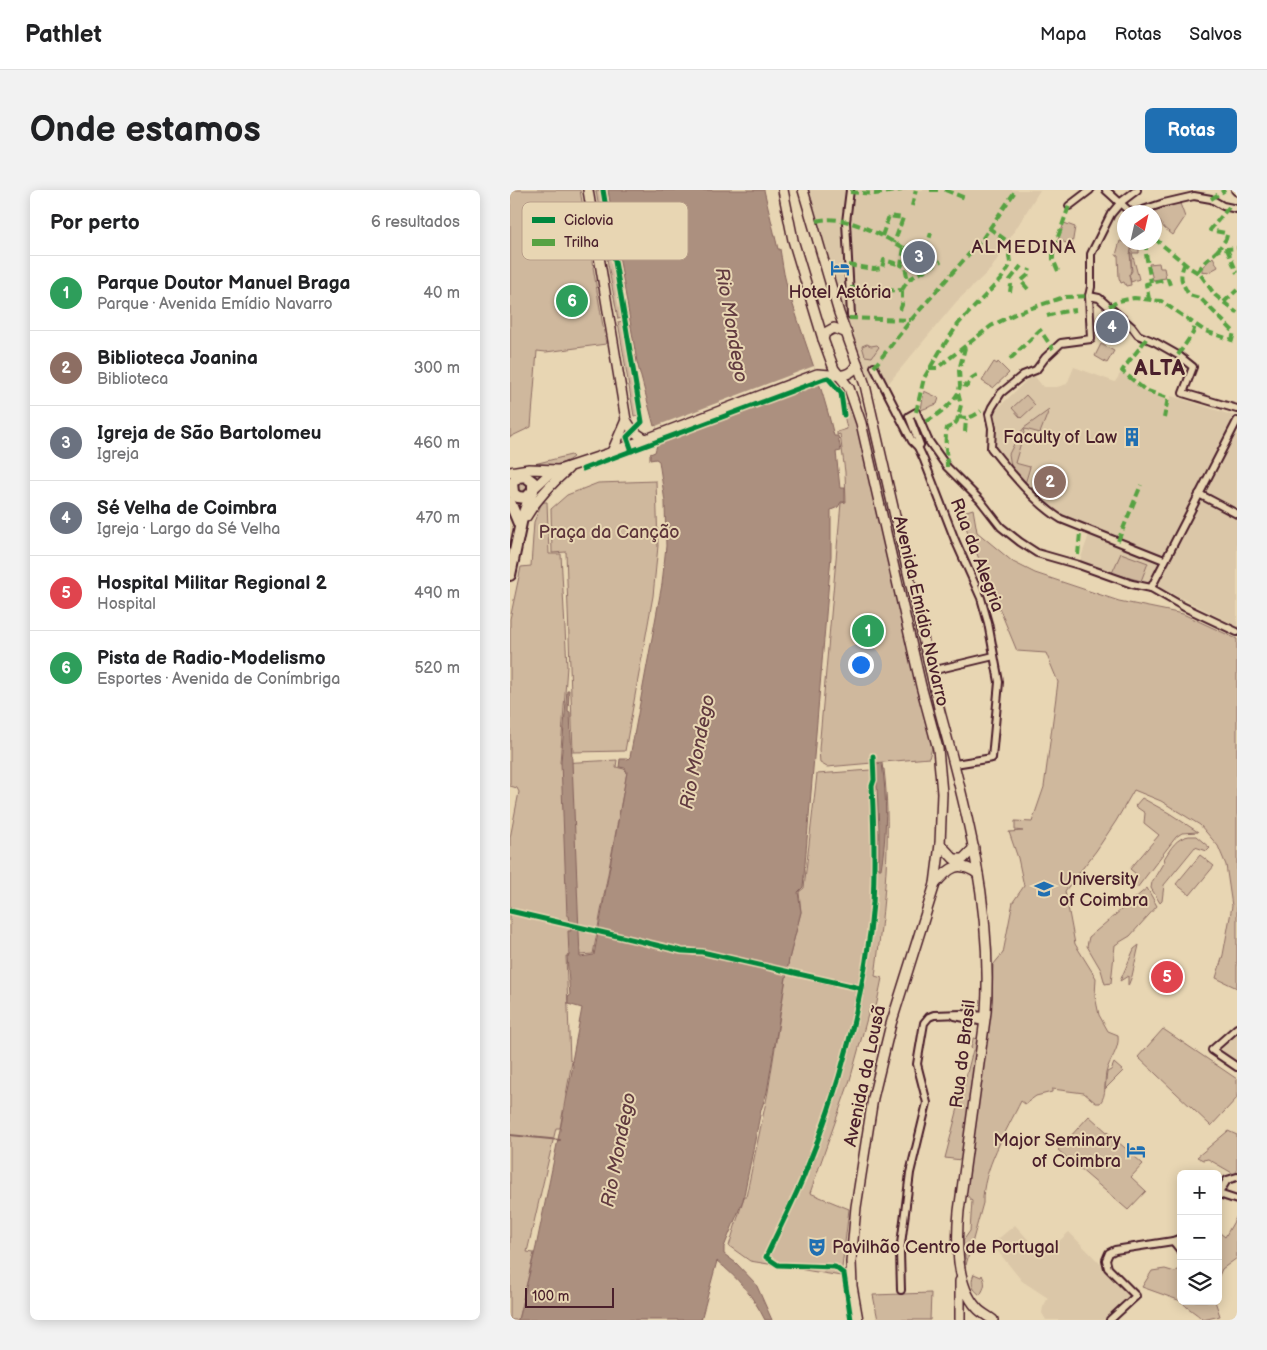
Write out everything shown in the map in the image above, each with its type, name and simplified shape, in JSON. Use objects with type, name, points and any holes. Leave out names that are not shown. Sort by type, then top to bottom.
[{"type":"main road","points":[[783,190],[793,240],[829,355],[827,362],[817,374]]},
{"type":"main road","points":[[803,190],[846,333]]},
{"type":"main road","points":[[600,260],[626,420],[633,431],[645,439]]},
{"type":"main road","points":[[823,339],[825,333],[834,328],[846,333]]},
{"type":"main road","name":"Avenida Emídio Navarro","points":[[846,333],[865,386],[930,671],[959,781]]},
{"type":"main road","name":"Avenida Emídio Navarro","points":[[829,355],[838,376],[848,388],[861,423],[940,764],[942,793],[940,844]]},
{"type":"main road","points":[[513,495],[526,498],[547,476],[559,470],[612,452],[817,374],[847,376],[855,369],[857,363]]},
{"type":"main road","points":[[612,452],[626,420]]},
{"type":"main road","points":[[522,522],[546,489],[571,466]]},
{"type":"main road","points":[[522,522],[513,495],[512,483],[517,476],[529,469],[559,470]]},
{"type":"main road","points":[[517,476],[547,476]]},
{"type":"main road","points":[[510,575],[522,522],[533,491],[533,482],[517,476]]},
{"type":"main road","points":[[940,764],[951,761],[955,764]]},
{"type":"main road","name":"Rua do Brasil","points":[[959,781],[974,848],[984,915],[988,962],[985,1019],[958,1217],[959,1264],[964,1287],[977,1308],[993,1320]]},
{"type":"main road","points":[[940,844],[954,859],[963,859],[974,848]]},
{"type":"main road","name":"Avenida da Lousã","points":[[858,1320],[852,1286],[852,1233],[873,1098],[891,1024],[935,884],[940,844]]},
{"type":"main road","points":[[935,884],[953,866],[968,867],[978,874]]},
{"type":"main road","points":[[959,1264],[960,1320]]},
{"type":"main road","points":[[974,1320],[977,1308]]},
{"type":"street","points":[[850,190],[846,222],[851,315]]},
{"type":"street","points":[[1069,206],[1090,190]]},
{"type":"street","points":[[1106,190],[1124,205]]},
{"type":"street","points":[[1137,190],[1121,202],[1111,214],[1091,254],[1091,287],[1089,296],[1090,339],[1060,343],[1036,370],[1023,375],[1001,393],[989,414],[992,428],[991,448],[1011,472],[1050,512],[1164,560]]},
{"type":"street","points":[[1158,205],[1194,196],[1211,199],[1223,206],[1237,209]]},
{"type":"street","points":[[1089,296],[1099,298],[1132,327],[1138,335],[1178,355],[1193,367],[1183,392],[1237,409]]},
{"type":"street","points":[[874,367],[912,441],[918,447]]},
{"type":"street","points":[[918,447],[920,445],[909,416],[916,412],[928,440],[947,467],[980,500],[1001,527],[1020,542],[1037,553],[1078,564],[1132,584],[1151,588],[1184,607],[1237,632]]},
{"type":"street","points":[[1151,588],[1237,422]]},
{"type":"street","name":"Rua da Alegria","points":[[918,447],[955,540],[981,598],[999,682],[992,758],[955,764]]},
{"type":"street","points":[[1199,494],[1237,514]]},
{"type":"street","points":[[930,671],[994,656]]},
{"type":"street","points":[[901,1290],[900,1252],[910,1173],[927,1103],[917,1064],[924,1023],[929,1017],[934,1015],[954,1015],[985,1019]]},
{"type":"street","points":[[1237,1028],[1212,1050],[1237,1067]]},
{"type":"street","points":[[1222,1189],[1227,1180],[1237,1177]]},
{"type":"street","points":[[1222,1195],[1237,1200]]},
{"type":"street","points":[[1110,1320],[1136,1296],[1108,1268],[1106,1260],[1109,1254],[1116,1250],[1177,1240]]},
{"type":"street","points":[[1173,1241],[1177,1246]]},
{"type":"shaded area","points":[[809,190],[1040,190],[991,269],[957,301],[887,385],[878,369],[870,380],[846,319]]},
{"type":"shaded area","points":[[1074,367],[1115,382],[1122,371],[1145,391],[1170,399],[1171,396],[1237,417],[1237,626],[1159,587],[1133,582],[1079,563],[1091,529],[1050,510],[1013,471],[993,445],[994,412],[1033,374],[1043,387],[1057,387],[1067,384]]},
{"type":"shaded area","points":[[1237,1034],[1237,1061],[1222,1049]]},
{"type":"shaded area","points":[[1015,1225],[1043,1256],[1069,1232],[1132,1296],[1106,1320],[1046,1320],[1042,1313],[1048,1298],[1022,1281],[992,1244]]},
{"type":"green space","points":[[510,190],[580,190],[582,202],[522,202],[522,260],[592,260],[606,344],[546,352],[537,351],[531,427],[510,437]]},
{"type":"green space","points":[[602,190],[604,202],[598,202],[596,191]]},
{"type":"green space","points":[[1179,201],[1185,217],[1173,235],[1162,225],[1162,207]]},
{"type":"green space","points":[[1064,223],[1075,227],[1072,245],[1058,240]]},
{"type":"green space","points":[[1117,250],[1139,250],[1139,253],[1132,253],[1139,279],[1131,282],[1129,274],[1131,285],[1126,286],[1124,282],[1121,283],[1118,256],[1116,255]]},
{"type":"green space","points":[[1213,257],[1218,267],[1207,273],[1205,271],[1202,272],[1202,267]]},
{"type":"green space","points":[[607,260],[613,260],[623,318],[618,319]]},
{"type":"green space","points":[[1159,263],[1160,268],[1164,268],[1166,278],[1153,280],[1149,264]]},
{"type":"green space","points":[[624,321],[640,415],[634,416],[618,322]]},
{"type":"green space","points":[[867,344],[879,347],[872,357],[865,356],[862,346]]},
{"type":"green space","points":[[1101,344],[1114,351],[1107,363],[1095,356]]},
{"type":"green space","points":[[994,362],[997,364],[998,362],[1009,373],[993,388],[982,381]]},
{"type":"green space","points":[[924,391],[939,398],[937,404],[921,410]]},
{"type":"green space","points":[[1026,395],[1035,405],[1021,418],[1012,408]]},
{"type":"green space","points":[[852,402],[932,748],[929,758],[827,767],[820,763],[819,749],[841,503],[846,502],[845,472],[840,434],[837,435],[837,432],[847,429],[842,405]]},
{"type":"green space","points":[[1049,410],[1040,433],[1025,429],[1015,463],[1030,467],[1025,484],[1011,466],[1009,454],[1024,428]]},
{"type":"green space","points":[[571,455],[573,457],[563,463],[547,466],[530,465]]},
{"type":"green space","points":[[523,479],[530,485],[526,494],[518,492],[515,486]]},
{"type":"green space","name":"Praça da Canção","points":[[656,481],[658,546],[653,596],[625,751],[573,752],[566,552],[552,553],[551,509],[567,495],[598,483]]},
{"type":"green space","points":[[542,502],[547,502],[549,554],[561,554],[567,666],[560,763],[617,760],[616,767],[627,772],[593,954],[566,956],[570,1060],[572,1062],[560,1128],[556,1128],[527,1252],[534,1253],[518,1320],[510,1320],[510,838],[519,792],[517,788],[510,786],[510,619],[521,567],[531,566],[534,522]]},
{"type":"green space","name":"University of Coimbra","points":[[973,509],[977,532],[1013,562],[1035,573],[1119,601],[1183,614],[1237,639],[1237,988],[1216,978],[1223,955],[1232,906],[1226,865],[1218,846],[1200,825],[1161,801],[1134,790],[1096,851],[1065,891],[1075,944],[1096,978],[1095,996],[1099,1015],[1108,1031],[1118,1035],[1116,1050],[1107,1068],[1104,1096],[1100,1103],[1096,1103],[1084,1093],[1052,1089],[1052,1092],[1036,1096],[1025,1104],[1021,1101],[991,1164],[984,1190],[983,1203],[966,1265],[963,1241],[970,1231],[972,1201],[966,1194],[992,1000],[993,965],[1003,953],[1013,902],[1024,886],[1018,858],[1009,832],[1023,831],[1015,830],[1015,821],[1032,822],[1044,787],[1058,682],[1046,653],[1017,651],[960,513]]},
{"type":"green space","points":[[1121,553],[1148,563],[1141,581],[1112,573]]},
{"type":"green space","points":[[884,769],[887,821],[886,872],[875,976],[882,978],[875,1012],[869,1011],[850,1080],[810,1193],[849,1209],[841,1276],[750,1261],[729,1246],[744,1197],[746,1197],[768,1092],[789,959],[801,912],[799,892],[804,888],[817,774]]},
{"type":"green space","points":[[1142,798],[1198,832],[1182,833],[1176,837],[1137,888],[1133,884],[1136,881],[1134,879],[1136,874],[1130,869],[1159,835],[1144,823],[1145,813],[1135,806]]},
{"type":"green space","points":[[1189,836],[1196,836],[1210,848],[1207,851],[1195,847],[1164,885],[1162,901],[1160,903],[1151,888],[1152,882],[1172,847],[1177,841]]},
{"type":"green space","points":[[1200,855],[1214,866],[1190,895],[1176,884]]},
{"type":"green space","points":[[1147,888],[1157,906],[1130,936],[1115,945],[1111,983],[1105,984],[1101,970],[1087,946],[1089,937]]},
{"type":"green space","points":[[1139,945],[1128,986],[1128,976],[1120,981],[1134,949]]},
{"type":"green space","points":[[1163,1029],[1237,1079],[1237,1098],[1211,1126],[1138,1057]]},
{"type":"green space","points":[[973,1038],[978,1039],[961,1160],[945,1158],[973,1050],[971,1048]]},
{"type":"green space","points":[[1114,1063],[1123,1071],[1105,1089],[1107,1072],[1111,1070]]},
{"type":"green space","points":[[1089,1116],[1143,1164],[1131,1177],[1146,1191],[1128,1210],[1058,1150]]},
{"type":"green space","points":[[1228,1131],[1237,1135],[1237,1173],[1234,1174],[1208,1159],[1203,1160],[1197,1157]]},
{"type":"green space","points":[[1237,1216],[1237,1258],[1222,1269],[1222,1235],[1225,1237]]},
{"type":"green space","points":[[1165,1269],[1175,1272],[1177,1271],[1177,1300],[1142,1287],[1152,1271]]},
{"type":"green space","points":[[974,1274],[981,1277],[982,1275],[984,1280],[984,1287],[980,1295],[972,1286]]},
{"type":"green space","points":[[931,1293],[930,1320],[878,1320],[873,1295]]},
{"type":"green space","points":[[1216,1305],[1220,1316],[1203,1320],[1186,1306]]},
{"type":"water","name":"Rio Mondego","points":[[608,190],[764,190],[778,249],[780,249],[786,282],[824,397],[834,436],[838,436],[841,451],[836,452],[840,488],[845,488],[845,502],[841,502],[838,507],[831,510],[831,556],[803,887],[798,892],[801,912],[789,959],[767,1092],[761,1110],[743,1200],[724,1247],[724,1254],[736,1263],[756,1284],[772,1320],[765,1320],[744,1288],[717,1261],[701,1320],[518,1320],[536,1247],[573,1066],[572,1061],[582,1008],[568,1004],[568,997],[570,996],[567,956],[569,956],[568,931],[571,931],[569,916],[567,916],[561,762],[567,690],[569,690],[568,711],[570,712],[580,957],[594,955],[627,772],[625,768],[619,767],[620,759],[628,759],[630,757],[662,584],[666,546],[665,502],[659,461],[656,459],[650,460],[650,454],[655,452],[657,445],[662,442],[656,425],[654,426],[637,362],[620,260],[688,260],[688,202],[610,202]]},
{"type":"water","points":[[882,763],[885,789],[885,829],[883,856],[881,869],[879,869],[876,764]]},
{"type":"pier","points":[[814,366],[820,382],[662,442],[656,426]]},
{"type":"pier","points":[[596,929],[681,949],[689,947],[789,970],[789,974],[703,954],[694,956],[595,933]]},
{"type":"waterway","points":[[510,1135],[560,1140]]},
{"type":"marked path","points":[[850,192],[875,194],[902,190]]},
{"type":"marked path","points":[[912,206],[916,190]]},
{"type":"marked path","points":[[930,190],[939,190]]},
{"type":"marked path","points":[[945,190],[965,198]]},
{"type":"marked path","points":[[874,367],[911,320],[983,238],[1016,190]]},
{"type":"marked path","points":[[1211,199],[1225,190]]},
{"type":"marked path","points":[[1058,271],[1053,259],[1053,251],[1069,206]]},
{"type":"marked path","points":[[1229,207],[1210,230],[1227,235],[1218,250],[1237,248]]},
{"type":"marked path","points":[[882,236],[889,216],[903,218],[894,243]]},
{"type":"marked path","points":[[817,221],[827,219],[850,223],[885,237],[904,248]]},
{"type":"marked path","points":[[916,412],[924,378],[940,351],[959,323],[1001,279],[1009,267],[1007,241],[989,228]]},
{"type":"marked path","points":[[926,249],[931,233]]},
{"type":"marked path","points":[[1162,245],[1200,274],[1215,295],[1237,313]]},
{"type":"marked path","points":[[904,248],[921,248],[938,256]]},
{"type":"marked path","points":[[904,248],[901,265],[905,267],[908,280]]},
{"type":"marked path","points":[[1227,249],[1237,273]]},
{"type":"marked path","points":[[1146,250],[1151,282]]},
{"type":"marked path","points":[[1197,272],[1218,250]]},
{"type":"marked path","points":[[848,265],[874,269],[882,268],[884,260],[901,265]]},
{"type":"marked path","points":[[902,290],[908,280],[941,261]]},
{"type":"marked path","points":[[1185,263],[1181,276],[1184,287],[1189,295],[1200,298],[1234,332],[1232,340],[1236,341]]},
{"type":"marked path","points":[[1010,292],[1010,280],[1021,266]]},
{"type":"marked path","points":[[1028,289],[1021,281],[1028,275],[1030,269]]},
{"type":"marked path","points":[[1149,299],[1146,284],[1168,279],[1170,285]]},
{"type":"marked path","points":[[850,288],[880,291],[902,290]]},
{"type":"marked path","points":[[900,310],[902,290]]},
{"type":"marked path","points":[[1224,302],[1237,290]]},
{"type":"marked path","points":[[929,368],[937,368],[991,326],[1017,313],[1064,297],[1089,296]]},
{"type":"marked path","points":[[1109,306],[1119,301],[1134,298],[1161,301],[1205,331],[1232,340]]},
{"type":"marked path","points":[[1047,316],[1076,310]]},
{"type":"marked path","points":[[849,318],[911,320]]},
{"type":"marked path","points":[[1178,355],[1193,333],[1195,325]]},
{"type":"marked path","points":[[1010,359],[1040,330],[1053,349]]},
{"type":"marked path","points":[[1146,339],[1122,371],[1145,390],[1168,398],[1164,418]]},
{"type":"marked path","points":[[947,467],[946,433],[947,428],[954,425],[957,421],[961,405],[958,393],[960,386],[959,370],[965,348]]},
{"type":"marked path","points":[[963,385],[967,386],[972,378],[977,375]]},
{"type":"marked path","points":[[926,422],[944,409],[958,393]]},
{"type":"marked path","points":[[958,417],[970,417],[981,411]]},
{"type":"marked path","points":[[965,432],[966,419]]},
{"type":"marked path","points":[[1118,541],[1141,485]]},
{"type":"marked path","points":[[1078,555],[1080,533]]},
{"type":"cycle path","points":[[603,190],[605,202]]},
{"type":"cycle path","points":[[615,260],[642,422],[627,437],[632,451]]},
{"type":"cycle path","points":[[583,469],[828,378],[841,393],[844,415]]},
{"type":"cycle path","points":[[851,1320],[844,1274],[835,1267],[778,1265],[766,1257],[799,1188],[816,1146],[839,1078],[857,1007],[864,972],[873,903],[873,756]]},
{"type":"cycle path","points":[[510,911],[682,951],[702,952],[860,988]]},
{"type":"place","name":"Igreja de São Bartolomeu","points":[[919,257]]},
{"type":"place","name":"Hotel Astória","points":[[840,268]]},
{"type":"place","name":"Pista de Radio-Modelismo","points":[[572,301]]},
{"type":"place","name":"Sé Velha de Coimbra","points":[[1112,327]]},
{"type":"place","name":"Faculty of Law","points":[[1132,437]]},
{"type":"place","name":"Biblioteca Joanina","points":[[1050,482]]},
{"type":"place","name":"Parque Doutor Manuel Braga","points":[[868,631]]},
{"type":"place","name":"University of Coimbra","points":[[1044,889]]},
{"type":"place","name":"Hospital Militar Regional 2","points":[[1167,977]]},
{"type":"place","name":"Major Seminary of Coimbra","points":[[1136,1150]]},
{"type":"place","name":"Pavilhão Centro de Portugal","points":[[817,1247]]},
{"type":"district","name":"ALMEDINA","points":[[1024,247]]},
{"type":"district","name":"ALTA","points":[[1160,368]]}]
